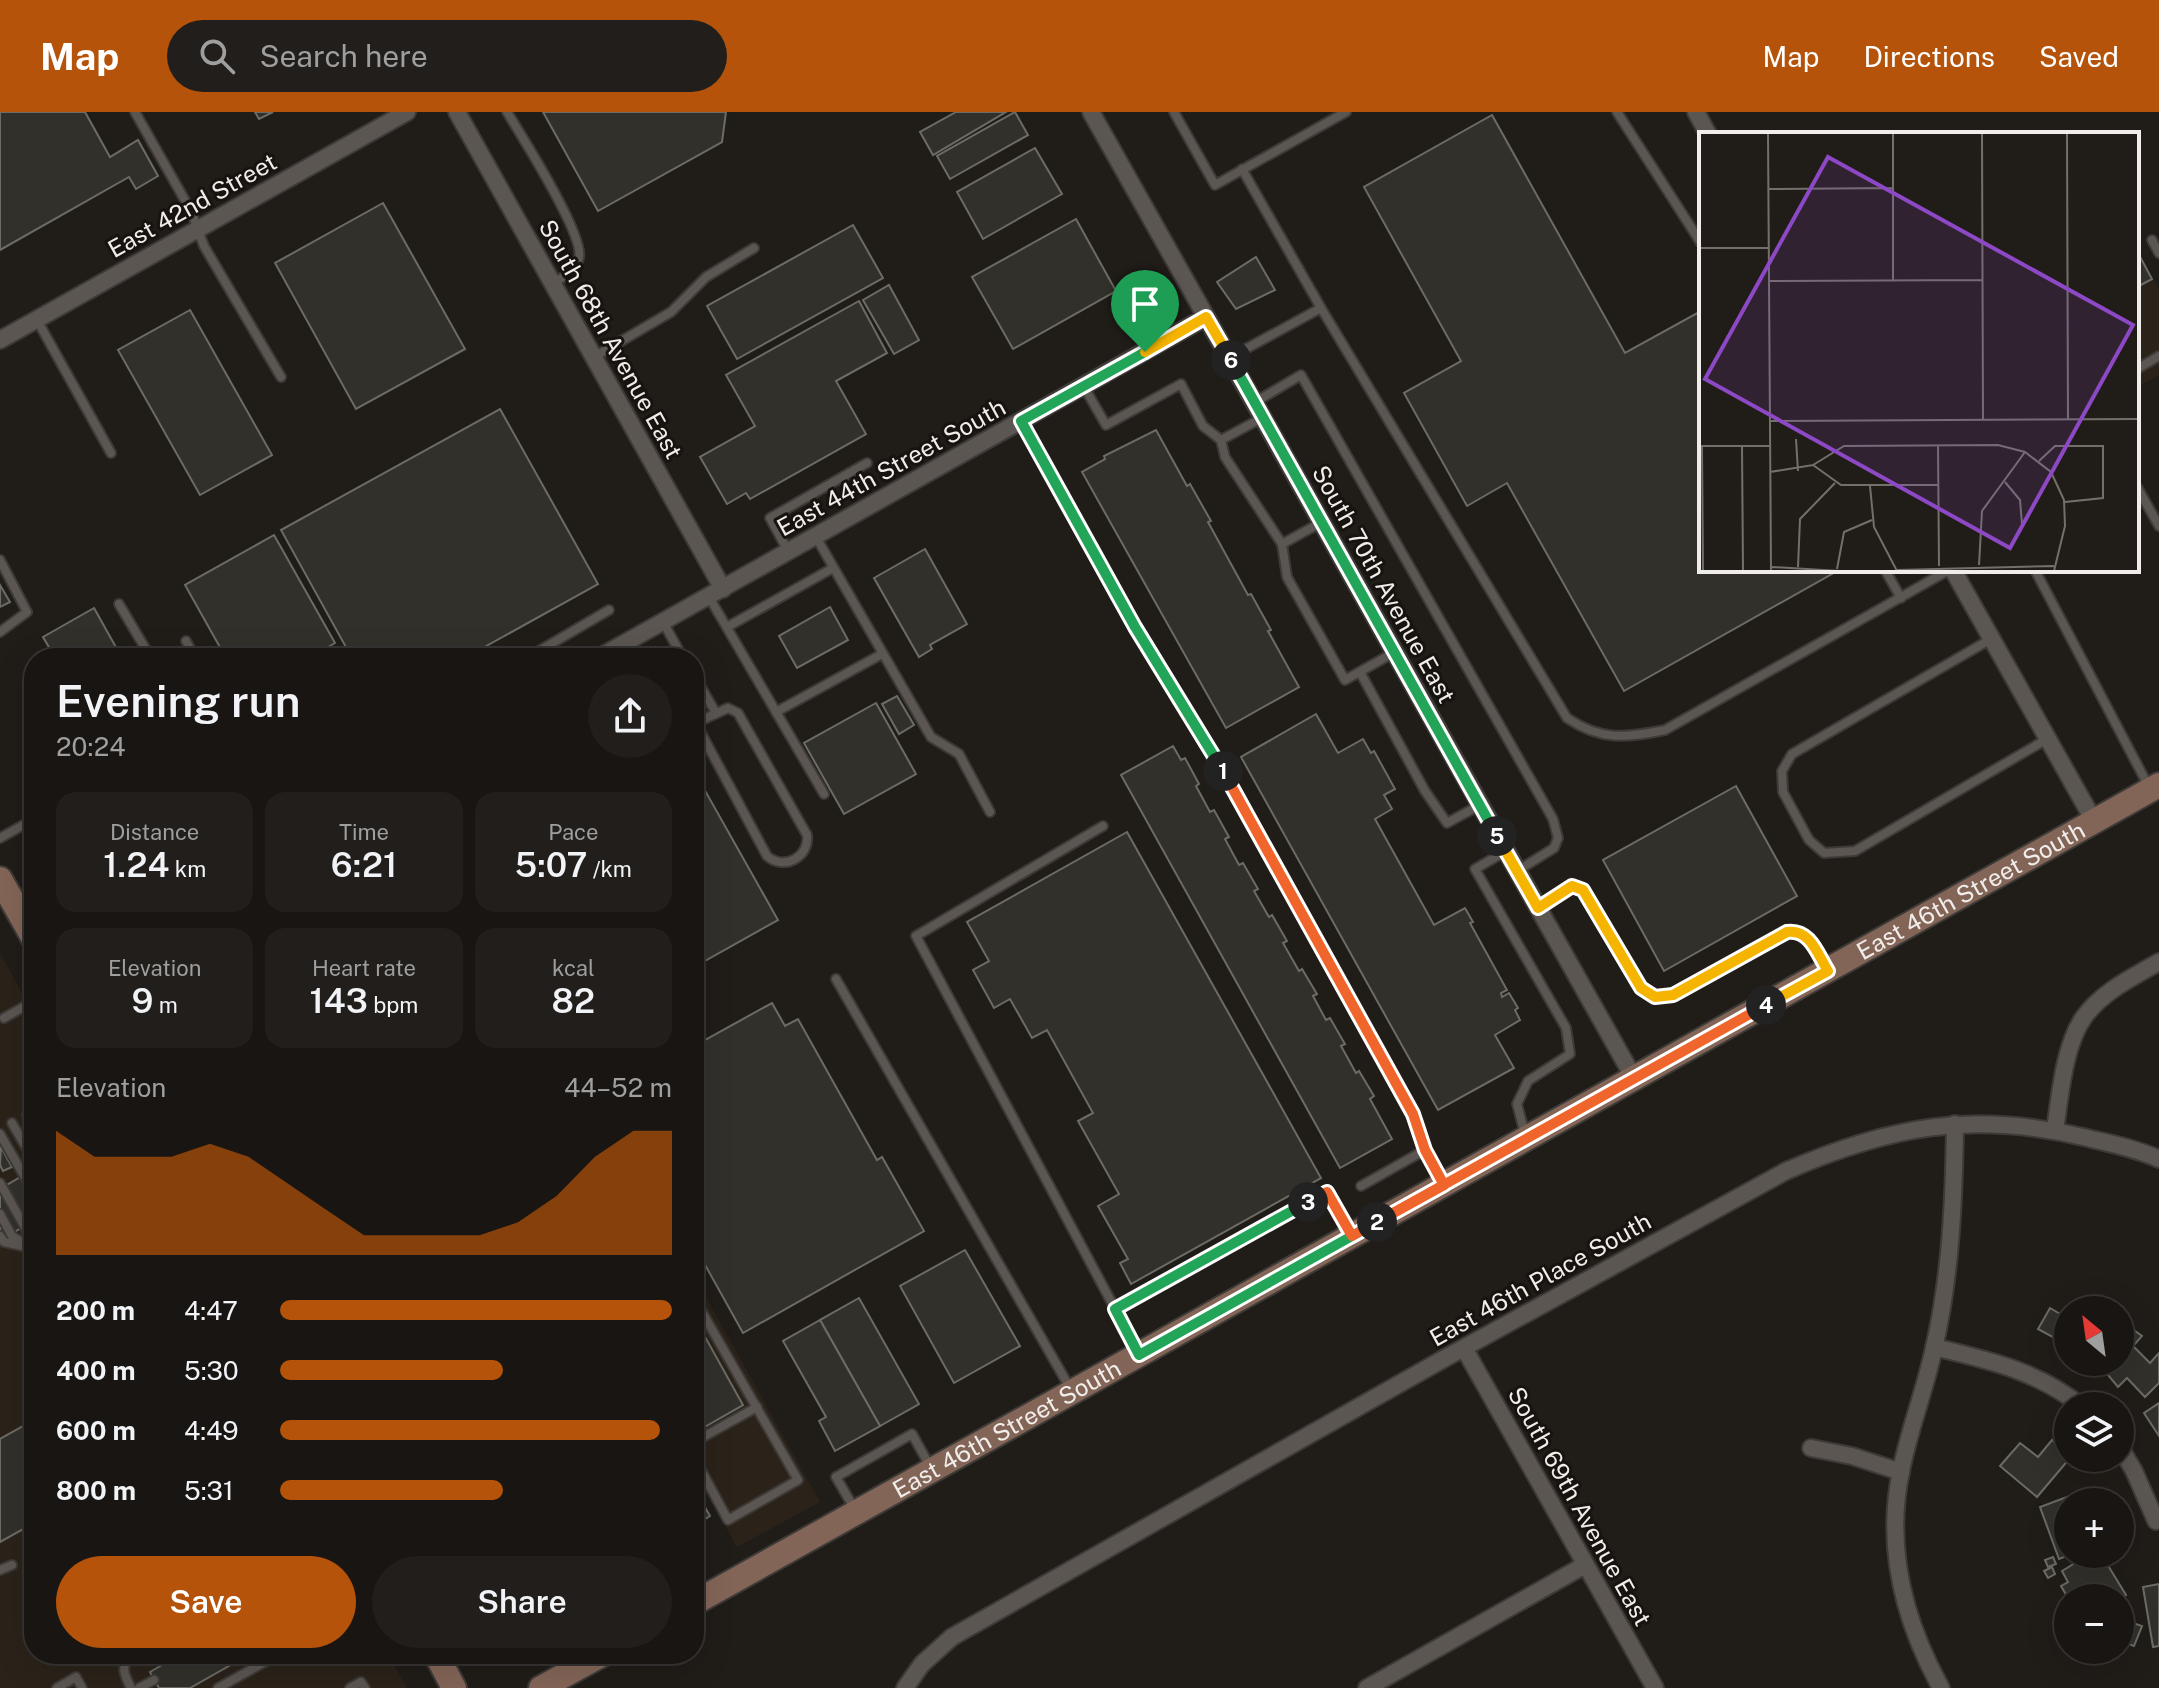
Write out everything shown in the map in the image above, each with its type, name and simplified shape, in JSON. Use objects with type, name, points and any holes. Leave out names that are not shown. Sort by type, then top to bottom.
[{"type":"street","name":"East 42nd Street","points":[[0,340],[407,112]]},
{"type":"street","name":"South 68th Avenue East","points":[[457,112],[593,357],[716,593]]},
{"type":"street","name":"South 70th Avenue East","points":[[1091,112],[1635,1080]]},
{"type":"street","points":[[1696,112],[1707,132]]},
{"type":"street","name":"East 44th Street South","points":[[616,648],[1206,317]]},
{"type":"street","points":[[1952,572],[2094,821]]},
{"type":"street","name":"East 46th Street South","points":[[704,1597],[2155,788]]},
{"type":"street","points":[[0,879],[24,921]]},
{"type":"street","points":[[2055,1130],[2062,1082],[2075,1035],[2084,1017],[2116,987],[2159,962]]},
{"type":"street","name":"East 46th Place South","points":[[905,1688],[922,1664],[952,1637],[1464,1348],[1786,1171],[1858,1142],[1907,1131],[1992,1122],[2055,1130],[2159,1159]]},
{"type":"street","points":[[1941,1688],[1919,1645],[1906,1610],[1898,1570],[1896,1507],[1901,1472],[1934,1347],[1950,1260],[1955,1124]]},
{"type":"street","points":[[1934,1347],[2019,1369],[2060,1392]]},
{"type":"street","name":"South 69th Avenue East","points":[[1464,1348],[1655,1688]]},
{"type":"street","points":[[1811,1448],[1852,1456],[1901,1472]]},
{"type":"street","points":[[2134,1471],[2156,1521]]},
{"type":"street","points":[[1367,1688],[1585,1565]]},
{"type":"street","points":[[441,1664],[454,1688]]},
{"type":"street","points":[[541,1688],[565,1664]]},
{"type":"lane","points":[[135,112],[191,211],[204,246],[281,377]]},
{"type":"lane","points":[[507,112],[575,236],[580,254],[574,270],[553,284]]},
{"type":"lane","points":[[1174,112],[1215,185],[1346,112]]},
{"type":"lane","points":[[1617,112],[1699,240]]},
{"type":"lane","points":[[1242,169],[1321,308],[1567,718],[1585,730],[1633,737],[1665,730],[1947,572]]},
{"type":"lane","points":[[2152,240],[2159,253]]},
{"type":"lane","points":[[593,357],[671,312],[706,277],[754,248]]},
{"type":"lane","points":[[1229,358],[1321,308]]},
{"type":"lane","points":[[37,320],[111,453]]},
{"type":"lane","points":[[2139,368],[2159,356]]},
{"type":"lane","points":[[1254,402],[1301,375],[1553,819],[1558,838],[1554,848],[1517,871]]},
{"type":"lane","points":[[1084,387],[1106,425],[1181,384],[1203,426],[1221,440],[1225,457],[1282,544],[1287,577],[1345,680],[1396,652]]},
{"type":"lane","points":[[1221,440],[1262,418]]},
{"type":"lane","points":[[1021,421],[1135,627],[1222,770],[1413,1114],[1425,1150],[1444,1185]]},
{"type":"lane","points":[[789,552],[770,518],[867,463]]},
{"type":"lane","points":[[2139,491],[2159,526]]},
{"type":"lane","points":[[1282,544],[1322,522]]},
{"type":"lane","points":[[816,537],[931,737],[959,754],[990,812]]},
{"type":"lane","points":[[0,560],[27,612],[14,625],[0,632]]},
{"type":"lane","points":[[727,627],[833,568]]},
{"type":"lane","points":[[1886,572],[1901,598]]},
{"type":"lane","points":[[2036,572],[2155,788]]},
{"type":"lane","points":[[716,593],[727,627],[824,794]]},
{"type":"lane","points":[[119,604],[145,648]]},
{"type":"lane","points":[[544,648],[609,610]]},
{"type":"lane","points":[[663,622],[678,648]]},
{"type":"lane","points":[[1992,639],[1792,754],[1782,771],[1783,792],[1809,840],[1824,853],[1855,851],[2048,739]]},
{"type":"lane","points":[[186,641],[190,648]]},
{"type":"lane","points":[[776,712],[882,654]]},
{"type":"lane","points":[[1360,672],[1425,791],[1447,823],[1480,805]]},
{"type":"lane","points":[[704,692],[716,713]]},
{"type":"lane","points":[[704,719],[728,708],[738,713],[807,835],[808,845],[804,853],[785,863],[775,863],[767,856],[704,738]]},
{"type":"lane","points":[[0,838],[24,825]]},
{"type":"lane","points":[[1103,826],[916,936],[1139,1355]]},
{"type":"lane","points":[[1506,851],[1475,869],[1566,1028],[1570,1054],[1528,1081],[1517,1104],[1526,1139]]},
{"type":"lane","points":[[1538,908],[1572,886],[1583,890],[1641,988],[1655,997],[1673,995],[1787,932],[1797,931],[1807,936],[1828,971]]},
{"type":"lane","points":[[836,979],[1073,1392]]},
{"type":"lane","points":[[4,1018],[24,1007]]},
{"type":"lane","points":[[12,1123],[24,1144]]},
{"type":"lane","points":[[0,1134],[24,1176]]},
{"type":"lane","points":[[1361,1186],[1425,1150]]},
{"type":"lane","points":[[0,1183],[24,1225]]},
{"type":"lane","points":[[1115,1309],[1327,1192],[1352,1236]]},
{"type":"lane","points":[[0,1214],[12,1236],[24,1242]]},
{"type":"lane","points":[[0,1236],[4,1242],[24,1245]]},
{"type":"lane","points":[[704,1315],[798,1480],[728,1520],[704,1476]]},
{"type":"lane","points":[[704,1436],[757,1407]]},
{"type":"lane","points":[[856,1513],[836,1477],[912,1434],[932,1470]]},
{"type":"lane","points":[[0,1570],[12,1565]]},
{"type":"lane","points":[[123,1664],[131,1688]]},
{"type":"lane","points":[[218,1688],[261,1664]]},
{"type":"lane","points":[[57,1688],[76,1677],[82,1688]]},
{"type":"lane","points":[[139,1688],[154,1680]]},
{"type":"lane","points":[[350,1688],[361,1682],[365,1688]]},
{"type":"shaded area","points":[[2139,254],[2159,289],[2159,375],[2139,386]]},
{"type":"shaded area","points":[[0,953],[24,997],[24,1664],[394,1664],[407,1688],[0,1688]]},
{"type":"shaded area","points":[[704,1294],[820,1502],[737,1547],[704,1488]]},
{"type":"building","points":[[0,112],[85,112],[110,157],[138,140],[158,176],[136,189],[129,177],[0,250]]},
{"type":"building","points":[[255,112],[273,112],[259,119]]},
{"type":"building","points":[[543,112],[726,112],[722,142],[598,211]]},
{"type":"building","points":[[956,112],[1006,112],[933,155],[920,132]]},
{"type":"building","points":[[1015,112],[1028,135],[950,179],[937,156]]},
{"type":"building","points":[[1492,115],[1625,353],[1699,312],[1699,572],[1835,572],[1624,691],[1507,483],[1467,506],[1404,393],[1461,361],[1364,187]]},
{"type":"building","points":[[1035,148],[1062,194],[983,239],[957,192]]},
{"type":"building","points":[[383,203],[465,349],[356,409],[275,263]]},
{"type":"building","points":[[1076,219],[1116,291],[1013,349],[972,277]]},
{"type":"building","points":[[853,225],[883,278],[737,359],[707,306]]},
{"type":"building","points":[[2139,255],[2152,279],[2139,286]]},
{"type":"building","points":[[1256,257],[1275,290],[1236,309],[1217,282]]},
{"type":"building","points":[[889,285],[919,340],[894,354],[863,300]]},
{"type":"building","points":[[859,301],[887,353],[836,381],[866,434],[750,499],[746,493],[727,504],[700,457],[755,426],[726,375]]},
{"type":"building","points":[[190,310],[272,455],[200,495],[118,350]]},
{"type":"building","points":[[500,409],[598,584],[483,648],[346,648],[281,530]]},
{"type":"building","points":[[1156,430],[1187,486],[1190,484],[1211,521],[1208,522],[1271,630],[1268,631],[1299,687],[1226,728],[1082,472],[1105,459],[1104,456]]},
{"type":"building","points":[[274,535],[335,643],[326,648],[220,648],[185,585]]},
{"type":"building","points":[[925,549],[967,624],[930,645],[932,649],[919,657],[874,578]]},
{"type":"building","points":[[0,585],[10,602],[0,607]]},
{"type":"building","points":[[830,607],[848,640],[797,668],[779,636]]},
{"type":"building","points":[[94,608],[116,648],[49,648],[43,637]]},
{"type":"building","points":[[897,696],[914,725],[899,734],[882,704]]},
{"type":"building","points":[[876,703],[916,774],[844,814],[804,743]]},
{"type":"building","points":[[1316,714],[1338,753],[1363,739],[1371,753],[1374,751],[1395,789],[1384,795],[1392,809],[1375,819],[1434,925],[1465,908],[1507,990],[1501,993],[1502,997],[1509,993],[1518,1008],[1515,1010],[1520,1020],[1495,1035],[1514,1068],[1438,1110],[1241,757]]},
{"type":"building","points":[[1173,746],[1181,760],[1185,758],[1210,812],[1214,810],[1229,837],[1225,839],[1239,865],[1243,863],[1258,889],[1254,891],[1287,941],[1283,943],[1317,994],[1313,996],[1326,1020],[1330,1018],[1345,1044],[1341,1046],[1356,1073],[1359,1071],[1374,1096],[1370,1099],[1392,1139],[1340,1168],[1121,775]]},
{"type":"building","points":[[1736,786],[1797,896],[1664,971],[1603,860]]},
{"type":"building","points":[[704,789],[778,920],[704,961]]},
{"type":"building","points":[[1127,832],[1321,1178],[1131,1284],[1120,1263],[1128,1259],[1098,1206],[1119,1194],[1078,1121],[1093,1113],[1047,1030],[1032,1038],[1010,999],[994,1008],[973,970],[989,961],[967,922]]},
{"type":"building","points":[[772,1003],[785,1026],[798,1019],[877,1160],[882,1157],[924,1231],[743,1333],[704,1263],[704,1040]]},
{"type":"building","points":[[1,1147],[12,1167],[3,1171],[0,1165]]},
{"type":"building","points":[[24,1175],[24,1227],[0,1240],[0,1189]]},
{"type":"building","points":[[965,1250],[1020,1346],[954,1383],[900,1286]]},
{"type":"building","points":[[859,1298],[919,1404],[880,1426],[820,1320]]},
{"type":"building","points":[[2050,1308],[2054,1310],[2054,1338],[2038,1329]]},
{"type":"building","points":[[820,1320],[880,1426],[835,1451],[819,1421],[826,1417],[783,1341]]},
{"type":"building","points":[[2134,1330],[2142,1336],[2134,1345]]},
{"type":"building","points":[[704,1335],[743,1405],[704,1427]]},
{"type":"building","points":[[2134,1347],[2150,1363],[2159,1353],[2159,1383],[2145,1397],[2127,1378],[2118,1387],[2109,1376],[2134,1376]]},
{"type":"building","points":[[2159,1403],[2159,1436],[2144,1413]]},
{"type":"building","points":[[24,1426],[24,1529],[0,1542],[0,1439]]},
{"type":"building","points":[[2052,1440],[2054,1442],[2054,1472],[2058,1472],[2037,1497],[2000,1466],[2020,1443],[2038,1457]]},
{"type":"building","points":[[2054,1502],[2054,1545],[2040,1507]]},
{"type":"building","points":[[704,1506],[710,1516],[704,1520]]},
{"type":"building","points":[[2053,1557],[2054,1565],[2048,1567],[2045,1560]]},
{"type":"building","points":[[2052,1567],[2055,1574],[2048,1578],[2044,1571]]},
{"type":"building","points":[[2067,1568],[2110,1568],[2119,1584],[2064,1584],[2068,1582],[2062,1571]]},
{"type":"building","points":[[2159,1584],[2159,1646],[2153,1647],[2143,1587]]},
{"type":"building","points":[[2134,1623],[2142,1626],[2134,1646]]},
{"type":"building","points":[[164,1664],[232,1664],[190,1688],[159,1688],[150,1672]]},
{"type":"route","points":[[1145,352],[1021,421],[1135,627],[1222,770],[1413,1114],[1425,1150],[1444,1185],[1139,1355],[1115,1309],[1327,1192],[1352,1236],[1444,1185],[1526,1139],[1635,1080],[1828,971],[1807,936],[1797,931],[1787,932],[1673,995],[1655,997],[1641,988],[1583,890],[1572,886],[1538,908],[1206,317],[1145,352]]}]
